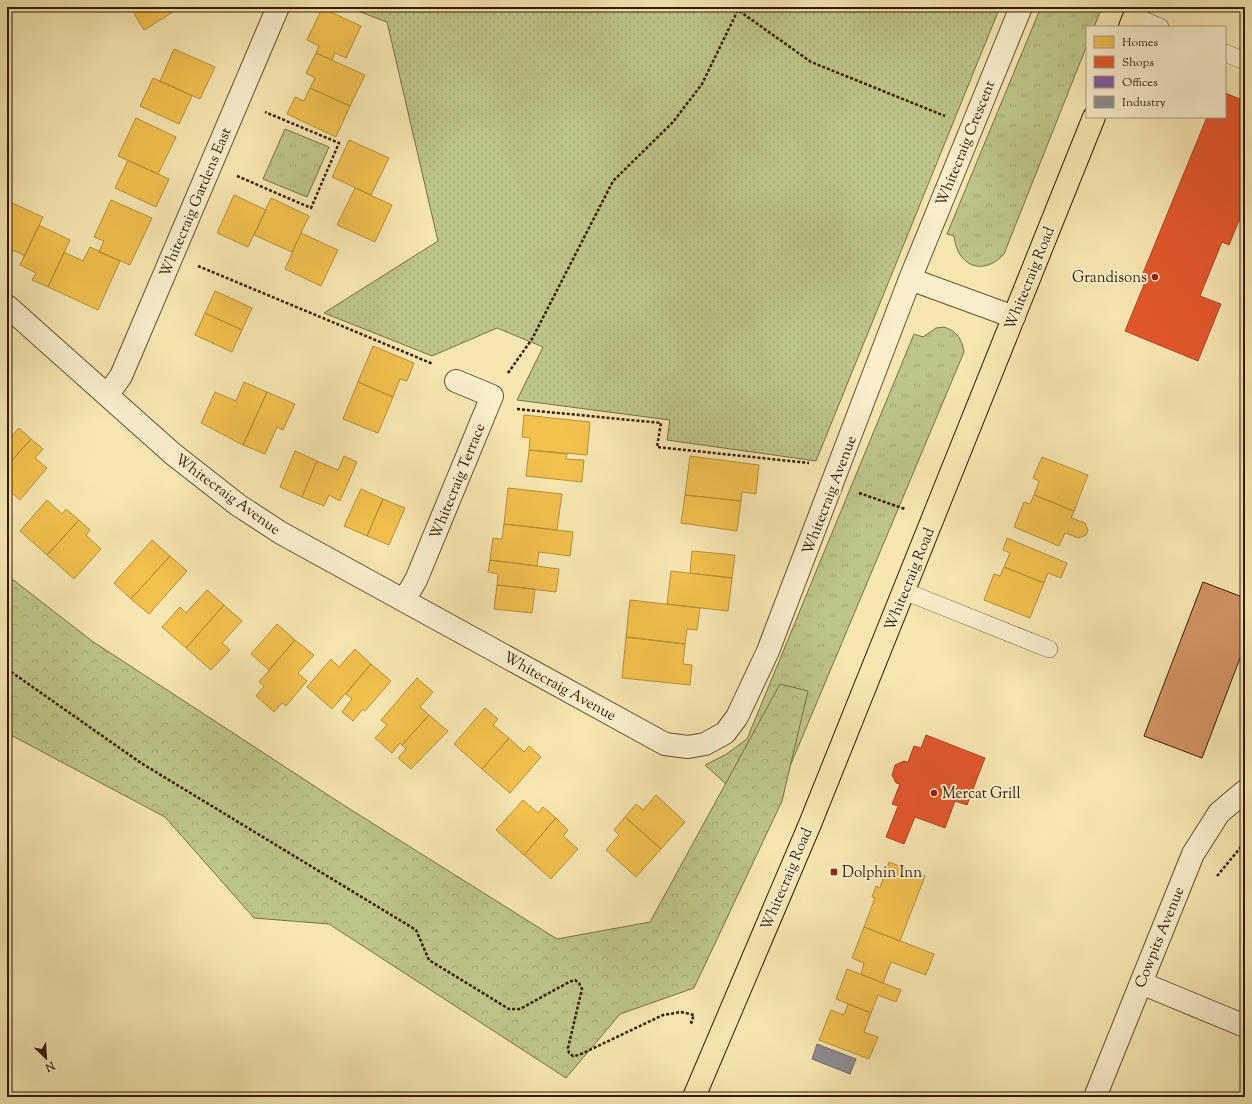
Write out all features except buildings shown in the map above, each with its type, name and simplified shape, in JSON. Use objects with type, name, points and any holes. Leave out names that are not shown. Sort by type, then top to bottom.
[{"type":"main road","name":"Whitecraig Road","points":[[694,1097],[810,824],[1094,118]]},
{"type":"street","name":"Whitecraig Gardens East","points":[[108,394],[121,376],[278,7]]},
{"type":"street","name":"Whitecraig Crescent","points":[[910,280],[1021,7]]},
{"type":"street","points":[[910,280],[1014,317]]},
{"type":"street","name":"Whitecraig Avenue","points":[[7,306],[108,394],[173,454],[238,505],[281,534],[665,744],[688,747],[705,744],[725,733],[737,717],[768,652],[910,280]]},
{"type":"street","points":[[456,381],[492,396]]},
{"type":"street","name":"Whitecraig Terrace","points":[[404,600],[416,580],[492,396]]},
{"type":"street","name":"Cowpits Avenue","points":[[1095,1097],[1192,854],[1219,813],[1245,791]]},
{"type":"street","points":[[1141,983],[1245,1026]]},
{"type":"lane","points":[[1134,17],[1157,26]]},
{"type":"lane","points":[[1226,53],[1245,61]]},
{"type":"lane","points":[[904,591],[1049,649]]},
{"type":"path","points":[[932,518],[833,484],[815,464],[657,447],[661,423],[515,408],[492,396],[532,339],[613,181],[673,122],[702,84],[738,9],[811,62],[971,127]]},
{"type":"path","points":[[211,165],[311,208],[339,143],[238,101]]},
{"type":"path","points":[[172,255],[434,364],[456,381]]},
{"type":"path","points":[[7,668],[141,763],[416,930],[429,960],[509,1009],[520,1009],[574,980],[580,983],[582,989],[568,1048],[569,1053],[573,1056],[580,1055],[663,1015],[681,1012],[694,1015],[691,1022],[718,1038]]},
{"type":"green space","points":[[347,7],[1000,7],[816,461],[667,440],[670,420],[517,400],[543,347],[497,328],[432,356],[324,313],[438,241],[387,22]]},
{"type":"green space","points":[[1041,7],[1102,7],[1094,26],[1086,26],[1086,48],[1004,254],[996,261],[988,265],[972,265],[960,255],[954,236],[947,234]]},
{"type":"green space","points":[[285,129],[329,147],[307,197],[263,179]]},
{"type":"green space","points":[[944,327],[956,333],[962,343],[964,352],[767,821],[705,765],[725,755],[747,739],[914,334],[923,337],[936,328]]},
{"type":"green space","points":[[7,575],[92,641],[345,806],[557,939],[650,922],[780,684],[808,691],[782,801],[694,988],[620,1014],[566,1078],[329,924],[254,918],[165,817],[7,733]]},
{"type":"place","name":"Grandisons","points":[[1155,277]]},
{"type":"place","name":"Mercat Grill","points":[[934,793]]},
{"type":"place","name":"Dolphin Inn","points":[[834,872]]}]
